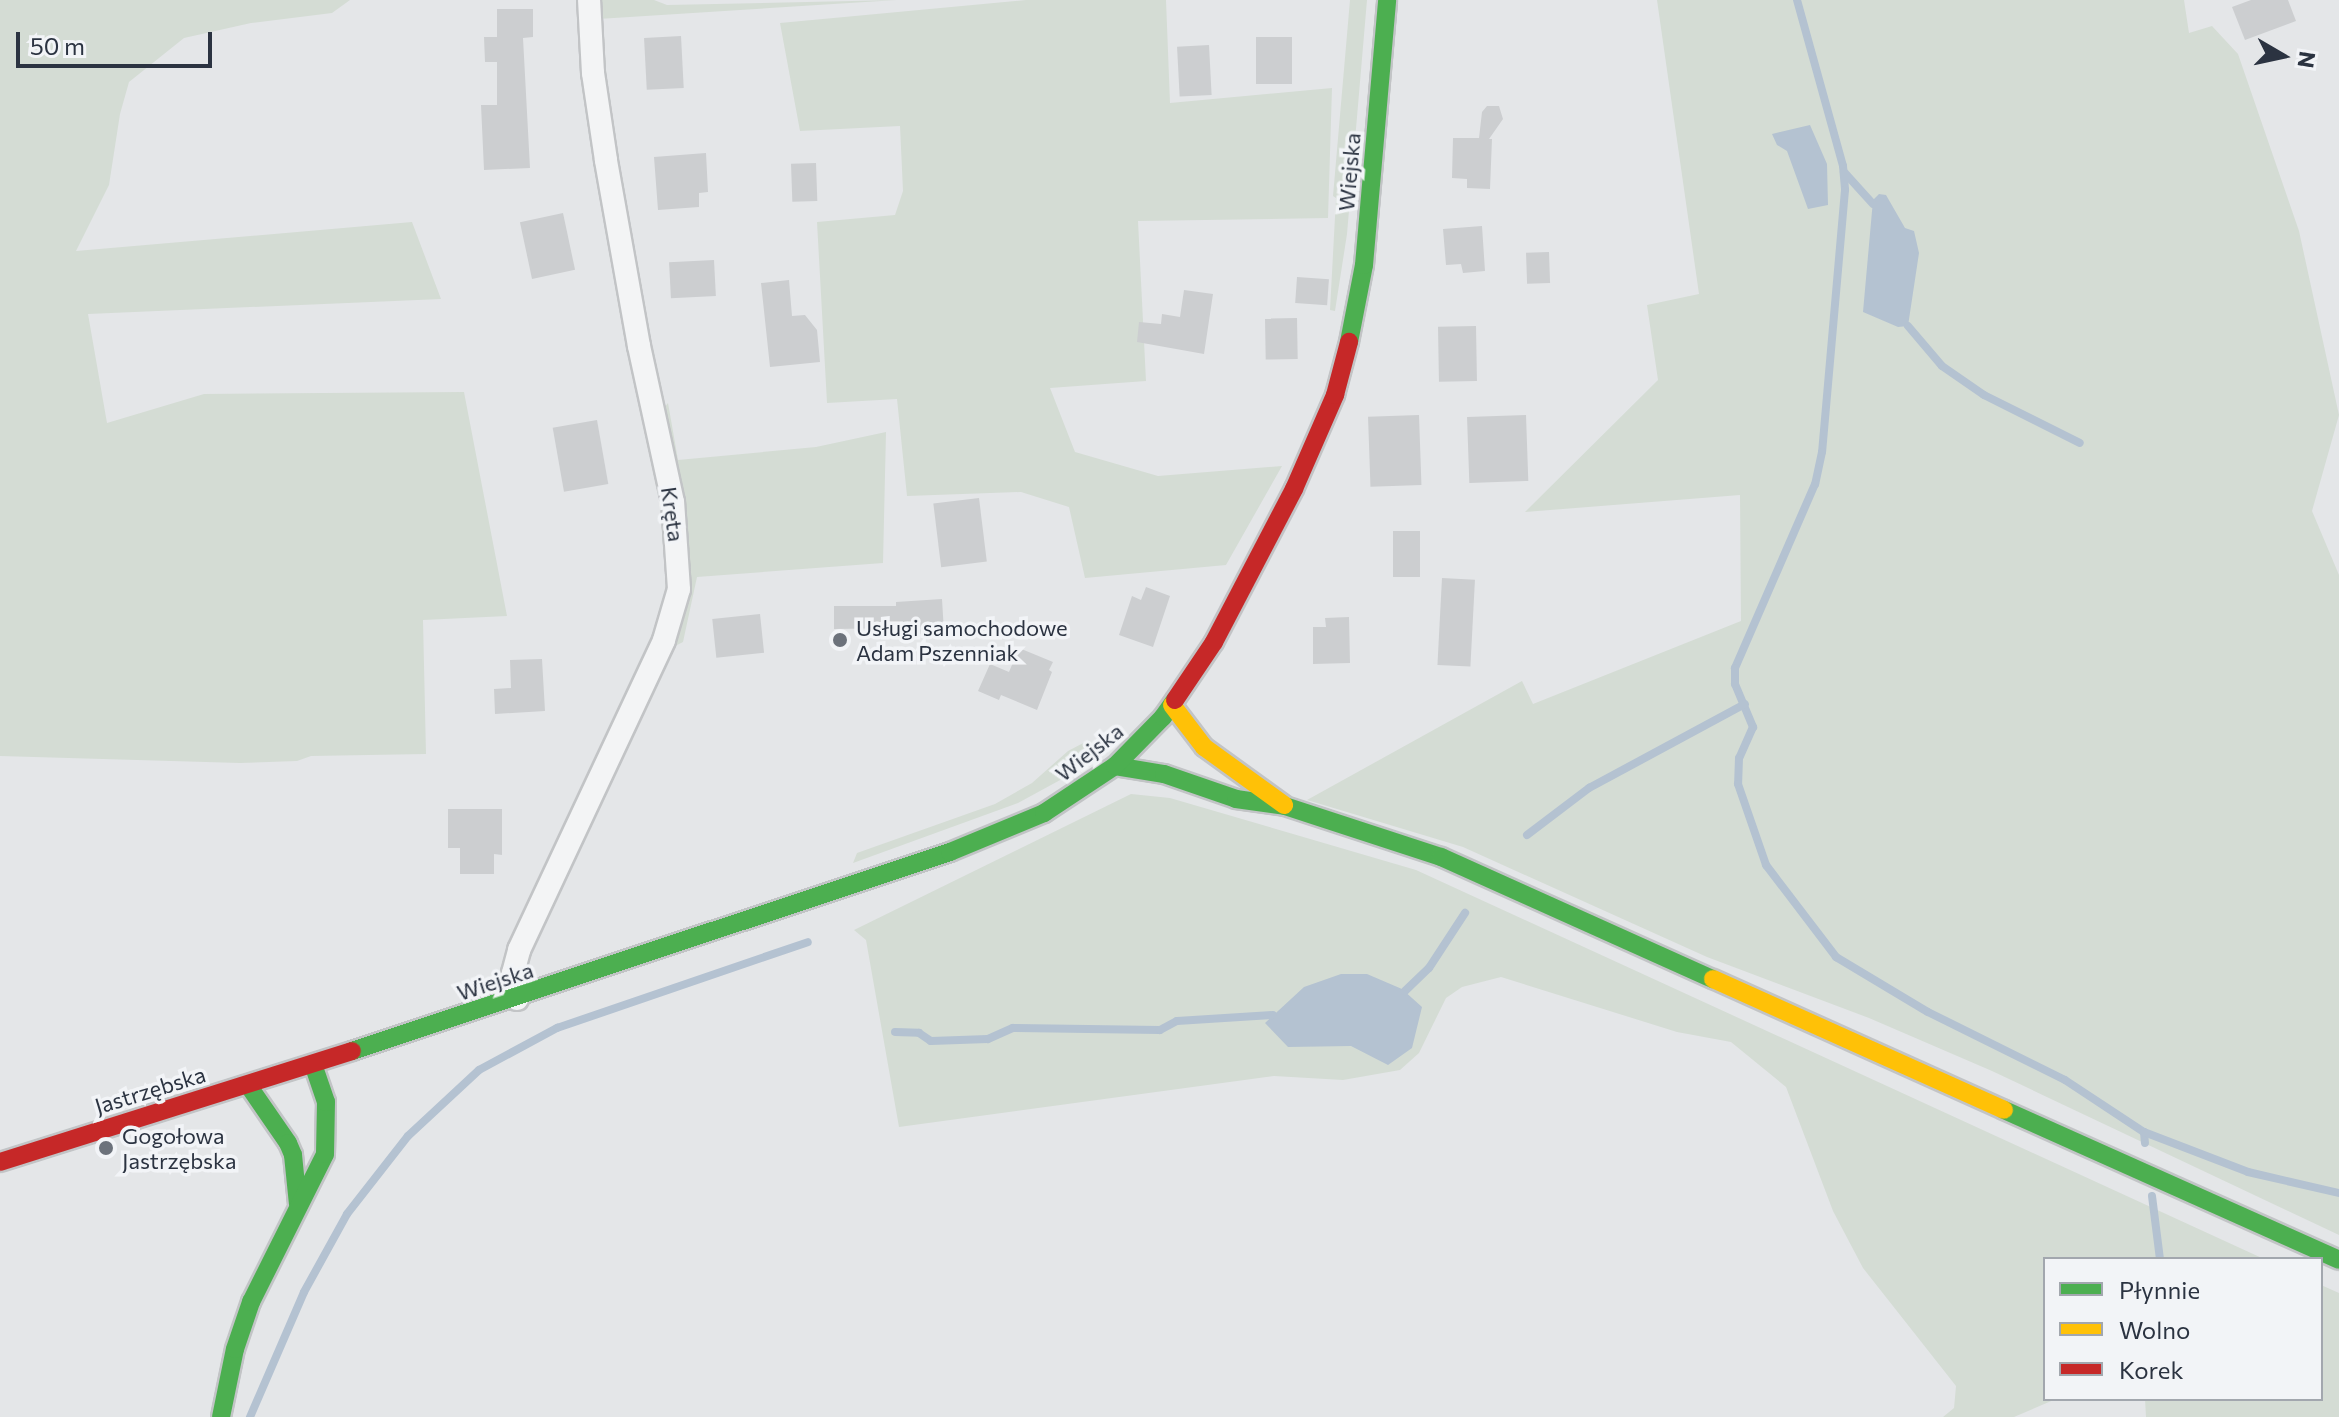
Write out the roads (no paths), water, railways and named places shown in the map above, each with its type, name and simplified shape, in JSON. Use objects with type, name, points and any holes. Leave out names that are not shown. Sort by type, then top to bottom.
[{"type":"street","name":"Kręta","points":[[517,999],[513,973],[519,950],[664,640],[676,611],[679,589],[673,502],[639,346],[606,160],[593,73],[589,0]]},
{"type":"street","name":"Wiejska","points":[[313,1064],[517,999],[988,838],[1044,813],[1115,766],[1172,705],[1214,642],[1303,472],[1339,385],[1356,317],[1364,265],[1387,0]]},
{"type":"street","points":[[1172,705],[1204,747],[1285,806]]},
{"type":"street","points":[[1115,766],[1164,774],[1236,799],[1285,806],[1441,857],[2339,1260]]},
{"type":"street","points":[[221,1417],[235,1349],[251,1302],[325,1154],[326,1102],[313,1064]]},
{"type":"street","name":"Jastrzębska","points":[[0,1162],[313,1064]]},
{"type":"street","points":[[248,1085],[288,1143],[293,1155],[298,1204]]},
{"type":"water","points":[[1810,125],[1827,164],[1828,205],[1808,209],[1787,151],[1777,145],[1772,134]]},
{"type":"water","points":[[1879,194],[1886,195],[1905,228],[1914,231],[1919,253],[1908,326],[1898,327],[1863,312],[1873,200]]},
{"type":"water","points":[[1341,974],[1367,974],[1402,989],[1422,1007],[1412,1048],[1388,1065],[1351,1046],[1288,1047],[1265,1023],[1304,987]]},
{"type":"waterway","points":[[1797,0],[1843,166],[1845,190],[1822,452],[1815,484],[1735,668],[1735,684],[1753,727],[1739,758],[1738,784],[1766,865],[1836,957],[1928,1012],[2065,1080],[2144,1132],[2145,1143]]},
{"type":"waterway","points":[[1844,172],[1873,204]]},
{"type":"waterway","points":[[1908,326],[1942,366],[1984,395],[2080,443]]},
{"type":"waterway","points":[[1527,835],[1589,788],[1745,704]]},
{"type":"waterway","points":[[1405,991],[1429,968],[1465,913]]},
{"type":"waterway","points":[[250,1417],[304,1292],[347,1214],[408,1136],[479,1070],[557,1028],[808,942]]},
{"type":"waterway","points":[[895,1032],[919,1033],[931,1041],[988,1039],[1013,1028],[1160,1030],[1177,1021],[1273,1015]]},
{"type":"waterway","points":[[2144,1132],[2248,1172],[2339,1193]]},
{"type":"waterway","points":[[2152,1196],[2160,1257]]},
{"type":"place","name":"Usługi samochodowe Adam Pszenniak","points":[[840,640]]},
{"type":"place","name":"Gogołowa Jastrzębska","points":[[106,1148]]}]
